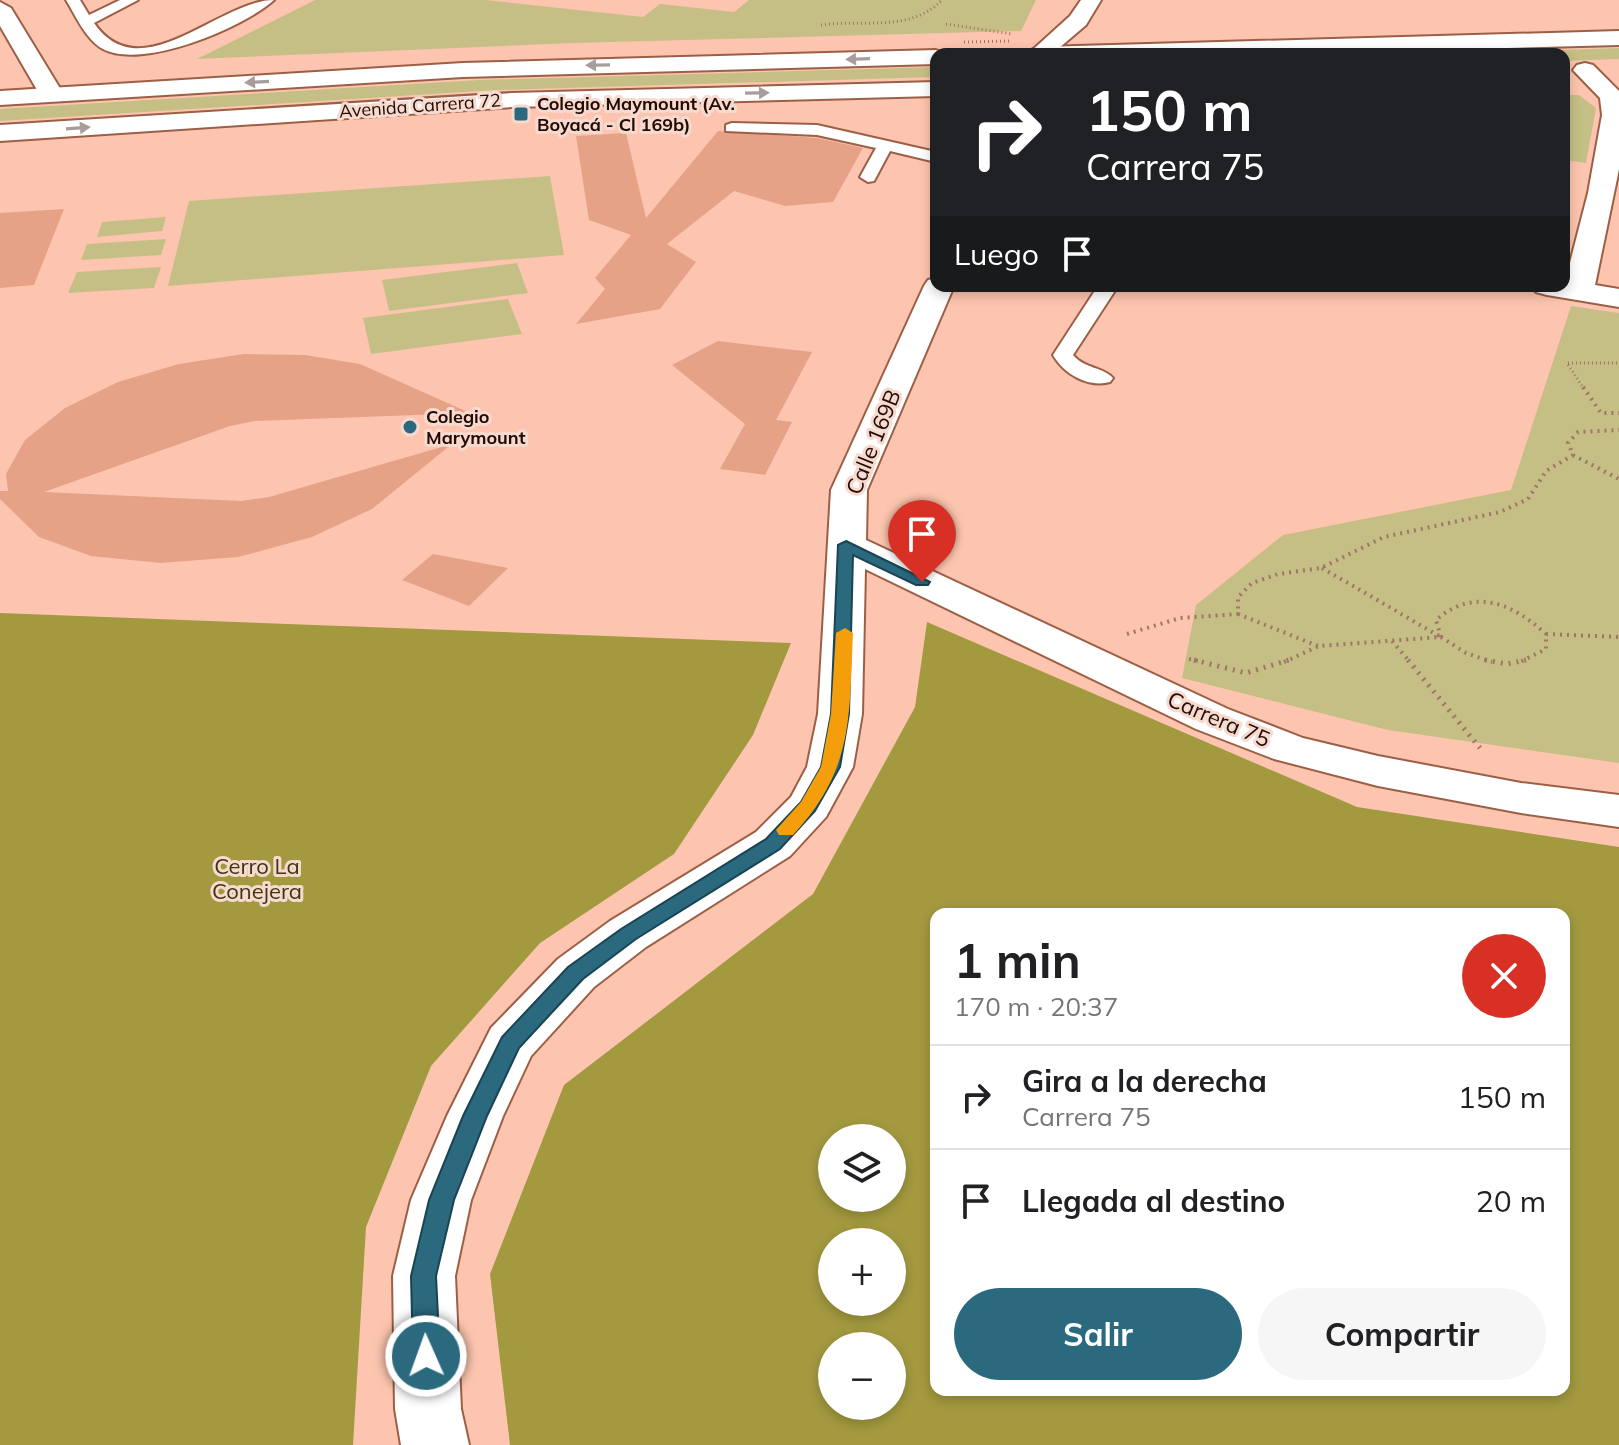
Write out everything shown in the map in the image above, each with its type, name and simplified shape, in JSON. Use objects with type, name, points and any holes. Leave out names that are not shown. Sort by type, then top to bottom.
[{"type":"main road","points":[[1046,48],[1078,20],[1091,0]]},
{"type":"main road","points":[[0,8],[52,95]]},
{"type":"main road","points":[[1078,20],[1127,38],[1207,48]]},
{"type":"main road","points":[[1252,48],[1619,38]]},
{"type":"main road","points":[[1040,39],[1198,48]]},
{"type":"main road","name":"Avenida Carrera 72","points":[[0,98],[463,70],[930,57]]},
{"type":"main road","points":[[1575,70],[1619,69]]},
{"type":"main road","points":[[1575,70],[1610,96],[1615,106],[1611,151],[1579,291]]},
{"type":"main road","name":"Avenida Carrera 72","points":[[0,133],[498,101],[930,89]]},
{"type":"main road","points":[[892,90],[930,94]]},
{"type":"main road","points":[[1570,290],[1619,298]]},
{"type":"main road","name":"Calle 169B","points":[[435,1445],[428,1409],[424,1276],[441,1200],[475,1116],[510,1043],[576,973],[628,934],[773,844],[809,806],[830,767],[840,714],[849,490],[936,292]]},
{"type":"main road","name":"Carrera 75","points":[[846,545],[1212,719],[1290,749],[1378,771],[1521,798],[1619,811]]},
{"type":"lane","points":[[73,0],[98,38],[109,47],[154,50],[179,44],[267,0]]},
{"type":"lane","points":[[87,21],[131,0]]},
{"type":"lane","points":[[732,128],[817,130],[930,155]]},
{"type":"lane","points":[[868,177],[886,144]]},
{"type":"lane","points":[[1103,292],[1063,355],[1068,365],[1079,372],[1103,378]]},
{"type":"path","points":[[914,21],[926,22]]},
{"type":"path","points":[[938,23],[1040,39]]},
{"type":"path","points":[[1619,363],[1567,363],[1601,413],[1619,413]]},
{"type":"path","points":[[1619,430],[1578,432],[1568,443],[1573,455],[1619,479]]},
{"type":"path","points":[[1238,614],[1238,597],[1252,583],[1278,574],[1321,568],[1384,537],[1500,512],[1528,499],[1546,471],[1573,455]]},
{"type":"path","points":[[1321,568],[1441,637],[1458,651],[1484,661],[1511,664],[1534,660],[1546,649],[1546,634],[1530,617],[1503,605],[1473,601],[1447,607],[1436,620],[1441,637]]},
{"type":"path","points":[[1121,637],[1180,618],[1238,614],[1319,646]]},
{"type":"path","points":[[1546,634],[1619,637]]},
{"type":"path","points":[[1186,659],[1246,673],[1283,663],[1319,646],[1441,637]]},
{"type":"path","points":[[1391,641],[1521,798]]},
{"type":"shaded area","points":[[315,0],[486,0],[643,17],[660,4],[734,12],[749,0],[1036,0],[1021,31],[573,43],[197,59]]},
{"type":"shaded area","points":[[1619,48],[1619,59],[1570,61],[1570,50]]},
{"type":"shaded area","points":[[930,67],[930,77],[496,90],[0,121],[0,109],[479,80]]},
{"type":"shaded area","points":[[1570,95],[1579,95],[1596,108],[1586,163],[1570,161]]},
{"type":"shaded area","points":[[550,176],[564,255],[168,286],[189,201]]},
{"type":"shaded area","points":[[166,217],[162,231],[97,237],[102,222]]},
{"type":"shaded area","points":[[166,239],[161,255],[81,260],[87,244]]},
{"type":"shaded area","points":[[517,263],[528,293],[389,311],[382,280]]},
{"type":"shaded area","points":[[161,267],[154,288],[68,293],[77,272]]},
{"type":"shaded area","points":[[508,299],[522,334],[371,354],[363,318]]},
{"type":"shaded area","points":[[1571,306],[1619,313],[1619,763],[1388,730],[1182,678],[1196,605],[1283,535],[1511,490]]},
{"type":"green space","name":"Cerro La Conejera","points":[[0,613],[791,643],[753,735],[674,854],[540,943],[431,1066],[366,1227],[353,1445],[0,1445]]},
{"type":"green space","points":[[927,622],[1357,807],[1619,847],[1619,1445],[510,1445],[490,1274],[564,1085],[813,894],[915,707]]},
{"type":"building","points":[[718,131],[817,138],[863,148],[833,202],[785,206],[734,191],[667,244],[696,262],[660,309],[576,324],[605,289],[595,278],[631,235],[589,220],[576,136],[626,133],[646,218]]},
{"type":"building","points":[[64,209],[34,285],[0,288],[0,213]]},
{"type":"building","points":[[718,341],[812,352],[776,420],[792,422],[765,475],[720,469],[745,424],[672,365]]},
{"type":"building","points":[[244,354],[305,355],[360,364],[470,413],[255,421],[230,426],[44,492],[241,501],[269,497],[452,444],[372,509],[312,537],[238,557],[161,563],[91,556],[39,537],[0,499],[0,491],[8,491],[6,474],[25,440],[65,408],[118,382],[179,364]]},
{"type":"building","points":[[433,554],[508,568],[469,606],[402,580]]},
{"type":"slow traffic","points":[[786,830],[809,806],[830,767],[840,714],[845,633]]},
{"type":"place","name":"Colegio Maymount (Av. Boyacá - Cl 169b)","points":[[521,114]]},
{"type":"place","name":"Colegio Marymount","points":[[410,427]]},
{"type":"route","points":[[426,1356],[424,1276],[441,1200],[475,1116],[510,1043],[576,973],[628,934],[773,844],[809,806],[830,767],[840,714],[846,545],[922,582]]}]
